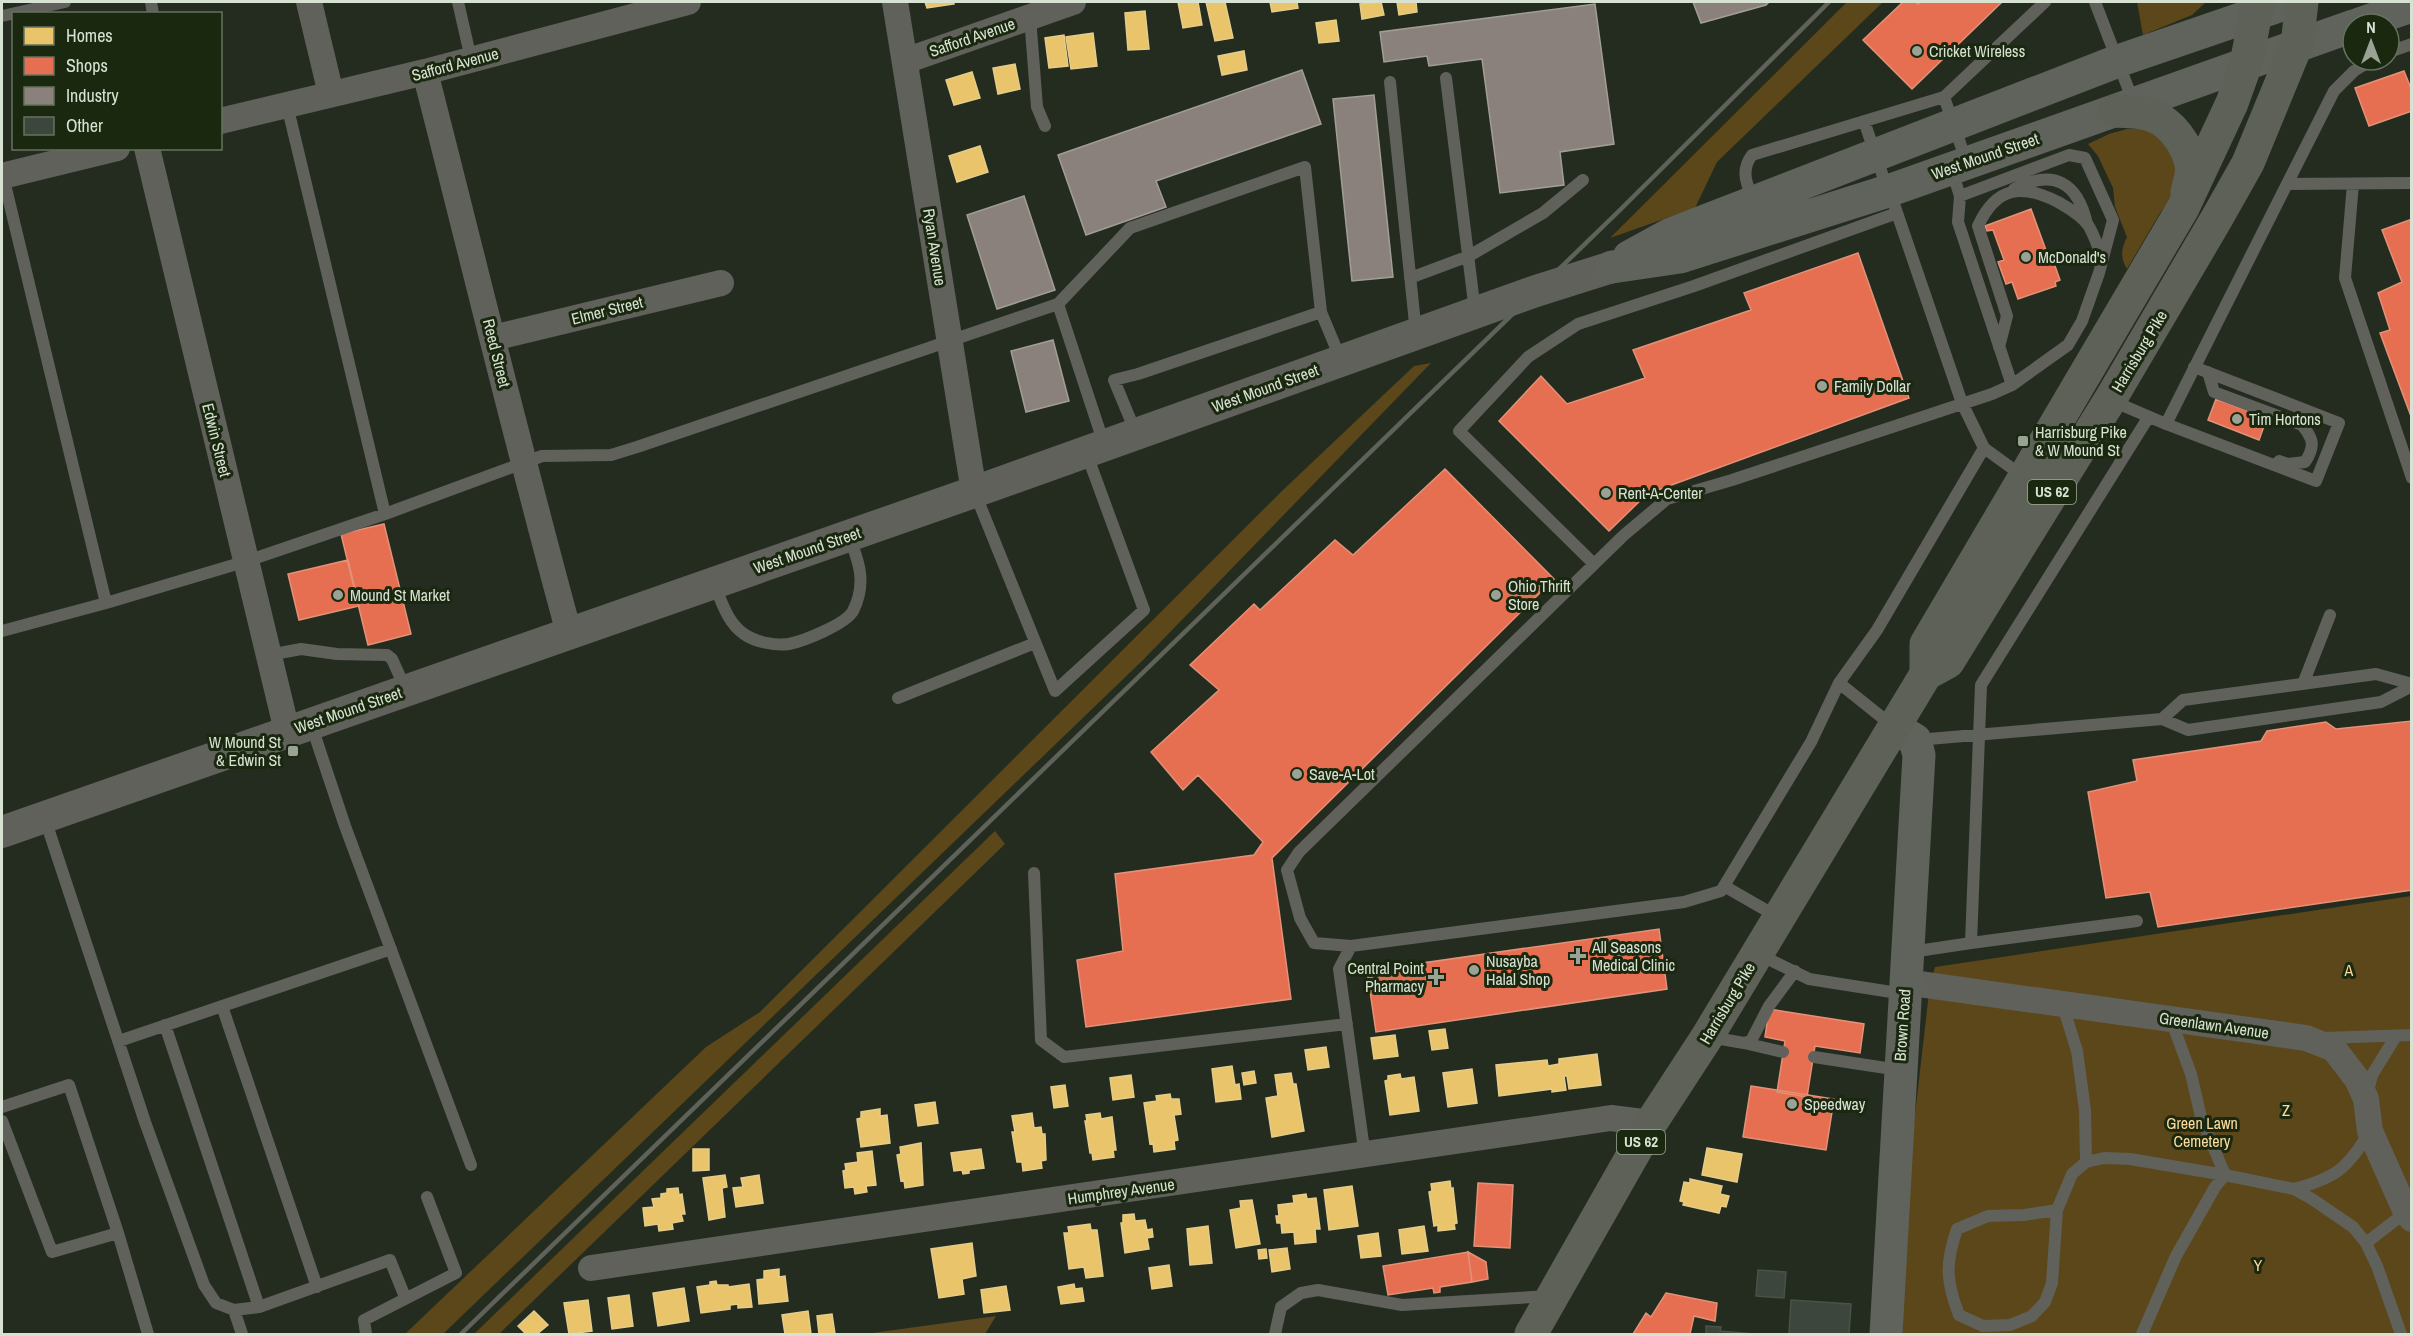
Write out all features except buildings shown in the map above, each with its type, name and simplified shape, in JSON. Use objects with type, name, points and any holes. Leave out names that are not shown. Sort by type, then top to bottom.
[{"type":"main road","name":"West Mound Street","points":[[1612,267],[1669,235],[1876,156],[1949,111],[2118,61],[2257,8],[2290,2]]},
{"type":"main road","name":"Harrisburg Pike","points":[[1531,1335],[1651,1123],[1779,918],[1905,734],[1926,674],[1926,644],[2038,485],[2094,393],[2217,218],[2248,163],[2297,44],[2302,2]]},
{"type":"main road","points":[[2394,12],[2412,6]]},
{"type":"main road","name":"Harrisburg Pike","points":[[2094,393],[2232,103],[2247,64],[2257,8]]},
{"type":"main road","name":"West Mound Street","points":[[1612,267],[1680,256],[1892,202],[2125,107],[2341,30]]},
{"type":"main road","points":[[2125,107],[2154,116],[2167,124],[2182,141],[2191,163],[2183,208]]},
{"type":"main road","name":"Brown Road","points":[[1886,1335],[1899,1070],[1919,755],[1905,734]]},
{"type":"street","points":[[309,2],[331,94]]},
{"type":"street","name":"Safford Avenue","points":[[222,121],[471,59],[608,11],[688,2]]},
{"type":"street","name":"Ryan Avenue","points":[[895,2],[974,492]]},
{"type":"street","name":"Safford Avenue","points":[[905,61],[1027,12],[1073,2]]},
{"type":"street","name":"Reed Street","points":[[425,72],[494,338],[523,464],[569,633]]},
{"type":"street","points":[[2,174],[108,150]]},
{"type":"street","name":"Edwin Street","points":[[147,150],[269,655],[299,727]]},
{"type":"street","name":"West Mound Street","points":[[2,832],[974,492],[1475,313],[1612,267]]},
{"type":"street","name":"Elmer Street","points":[[494,338],[721,283]]},
{"type":"street","name":"Greenlawn Avenue","points":[[1905,976],[2062,1004],[2306,1038],[2334,1049],[2358,1079],[2366,1099],[2370,1131],[2409,1215]]},
{"type":"street","name":"Humphrey Avenue","points":[[591,1268],[1365,1156],[1611,1118],[1651,1123]]},
{"type":"lane","points":[[20,12],[65,2]]},
{"type":"lane","points":[[458,2],[471,59]]},
{"type":"lane","points":[[1754,202],[1744,176],[1745,164],[1752,156],[1864,121],[1949,111],[2045,2]]},
{"type":"lane","points":[[2095,2],[2118,61],[2125,107]]},
{"type":"lane","points":[[1027,12],[1037,107],[1045,126]]},
{"type":"lane","points":[[2166,424],[2334,92],[2353,72]]},
{"type":"lane","points":[[1446,78],[1475,313]]},
{"type":"lane","points":[[1390,82],[1416,334]]},
{"type":"lane","points":[[287,105],[385,514]]},
{"type":"lane","points":[[1949,111],[1960,176],[1958,222],[2012,385]]},
{"type":"lane","points":[[1864,121],[1962,403],[1984,448],[2038,485]]},
{"type":"lane","points":[[1960,176],[2069,155],[2085,158],[2113,220],[2103,259],[2082,321],[2068,345],[2012,385],[1732,480],[1666,499],[1594,564],[1299,852],[1287,870],[1300,918],[1314,943],[1351,946],[1684,902],[1721,891],[1811,742],[1839,683],[1878,630],[1984,448]]},
{"type":"lane","points":[[2,631],[247,561],[385,514],[542,456],[610,455],[1058,304],[1130,228],[1305,167],[1321,312],[1341,361]]},
{"type":"lane","points":[[2,174],[106,603]]},
{"type":"lane","points":[[1410,278],[1469,256],[1543,213],[1583,180]]},
{"type":"lane","points":[[1999,347],[2007,316],[1978,226],[1986,208],[2004,194],[2036,181],[2056,180],[2074,190],[2083,205],[2087,224],[2103,259]]},
{"type":"lane","points":[[2287,184],[2412,183]]},
{"type":"lane","points":[[2353,184],[2345,278],[2412,478]]},
{"type":"lane","points":[[2004,194],[2023,190],[2048,197],[2070,209],[2087,224]]},
{"type":"lane","points":[[1594,564],[1459,431],[1528,357],[1578,324],[1694,286],[1892,202]]},
{"type":"lane","points":[[974,492],[1054,691],[1144,610],[1096,448],[1058,304]]},
{"type":"lane","points":[[1136,434],[1114,380],[1138,375],[1321,312]]},
{"type":"lane","points":[[2094,393],[2148,418],[2316,481],[2339,423],[2194,367]]},
{"type":"lane","points":[[2182,430],[2202,429],[2288,464],[2305,462],[2313,450],[2312,436],[2302,425],[2214,392],[2208,372]]},
{"type":"lane","points":[[1971,943],[1981,685],[2148,418]]},
{"type":"lane","points":[[714,583],[728,617],[745,635],[769,644],[789,644],[841,624],[852,612],[859,592],[861,568],[849,536]]},
{"type":"lane","points":[[2303,684],[2330,615]]},
{"type":"lane","points":[[898,698],[1035,643]]},
{"type":"lane","points":[[269,655],[301,649],[337,654],[387,655],[392,659],[406,690]]},
{"type":"lane","points":[[2162,719],[2183,700],[2376,674],[2412,685]]},
{"type":"lane","points":[[1839,683],[1905,734],[1979,735],[2162,719],[2187,730],[2381,702],[2412,685]]},
{"type":"lane","points":[[299,727],[345,826],[471,1165]]},
{"type":"lane","points":[[45,818],[119,1041],[204,1285],[216,1303],[234,1310],[259,1307],[390,1260],[405,1297]]},
{"type":"lane","points":[[1034,873],[1041,1040],[1064,1057],[1347,1024]]},
{"type":"lane","points":[[1724,885],[1779,918]]},
{"type":"lane","points":[[1757,953],[1809,979],[1905,976],[1971,943],[2137,921]]},
{"type":"lane","points":[[1351,946],[1339,969],[1365,1156]]},
{"type":"lane","points":[[119,1041],[391,949]]},
{"type":"lane","points":[[1744,1043],[1751,1041],[1769,1006],[1795,971]]},
{"type":"lane","points":[[2062,1004],[2077,1051],[2085,1110],[2086,1162]]},
{"type":"lane","points":[[222,1006],[317,1287]]},
{"type":"lane","points":[[2171,1020],[2191,1074],[2201,1118],[2225,1175]]},
{"type":"lane","points":[[165,1025],[259,1307]]},
{"type":"lane","points":[[2306,1038],[2412,1035]]},
{"type":"lane","points":[[1707,1036],[1783,1052]]},
{"type":"lane","points":[[2366,1099],[2372,1075],[2396,1036]]},
{"type":"lane","points":[[1814,1057],[1899,1070]]},
{"type":"lane","points":[[2,1107],[69,1085],[118,1233],[148,1335]]},
{"type":"lane","points":[[2,1121],[52,1252],[118,1233]]},
{"type":"lane","points":[[2294,1189],[2321,1182],[2345,1166],[2370,1131]]},
{"type":"lane","points":[[2057,1210],[2024,1215],[1988,1216],[1957,1229],[1948,1256],[1950,1291],[1959,1315],[1983,1326],[2010,1325],[2032,1316],[2045,1302],[2052,1283],[2057,1210],[2072,1174],[2086,1162],[2104,1158],[2130,1159],[2294,1189],[2353,1227],[2366,1243],[2377,1266],[2401,1335]]},
{"type":"lane","points":[[2142,1335],[2176,1256],[2215,1186],[2225,1175]]},
{"type":"lane","points":[[366,1335],[364,1320],[405,1297],[456,1273],[427,1197]]},
{"type":"lane","points":[[2366,1243],[2409,1215]]},
{"type":"lane","points":[[1275,1335],[1281,1307],[1301,1293],[1318,1290],[1402,1305],[1554,1296]]},
{"type":"lane","points":[[234,1310],[242,1335]]},
{"type":"green space","points":[[1847,2],[1883,2],[1717,162],[1695,208],[1610,238]]},
{"type":"green space","points":[[2137,2],[2206,2],[2192,15],[2143,35]]},
{"type":"green space","points":[[2127,129],[2144,129],[2162,136],[2177,159],[2176,192],[2160,213],[2127,269],[2122,253],[2127,237],[2115,207],[2113,188],[2098,156],[2088,144]]},
{"type":"green space","points":[[1431,363],[1143,660],[443,1334],[405,1334],[706,1047],[760,1012],[1283,490],[1414,366]]},
{"type":"green space","points":[[995,831],[1005,844],[499,1334],[474,1334]]},
{"type":"green space","name":"Green Lawn Cemetery","points":[[2411,896],[2411,1334],[1902,1334],[1909,1167],[1930,984],[1935,967]]},
{"type":"shaded area","points":[[996,1316],[985,1334],[865,1334]]},
{"type":"railway","points":[[461,1334],[1621,209],[1829,2]]},
{"type":"place","name":"Cricket Wireless","points":[[1917,51]]},
{"type":"place","name":"McDonald's","points":[[2026,257]]},
{"type":"place","name":"Family Dollar","points":[[1822,386]]},
{"type":"place","name":"Tim Hortons","points":[[2237,419]]},
{"type":"place","name":"Harrisburg Pike & W Mound St","points":[[2023,441]]},
{"type":"place","name":"Rent-A-Center","points":[[1606,493]]},
{"type":"place","name":"Mound St Market","points":[[338,595]]},
{"type":"place","name":"Ohio Thrift Store","points":[[1496,595]]},
{"type":"place","name":"W Mound St & Edwin St","points":[[293,751]]},
{"type":"place","name":"Save-A-Lot","points":[[1297,774]]},
{"type":"place","name":"All Seasons Medical Clinic","points":[[1578,956]]},
{"type":"place","name":"Nusayba Halal Shop","points":[[1474,970]]},
{"type":"place","name":"Central Point Pharmacy","points":[[1436,977]]},
{"type":"place","name":"Speedway","points":[[1792,1104]]},
{"type":"park label","name":"A","points":[[2349,970]]},
{"type":"park label","name":"Z","points":[[2286,1110]]},
{"type":"park label","name":"Y","points":[[2258,1265]]}]
